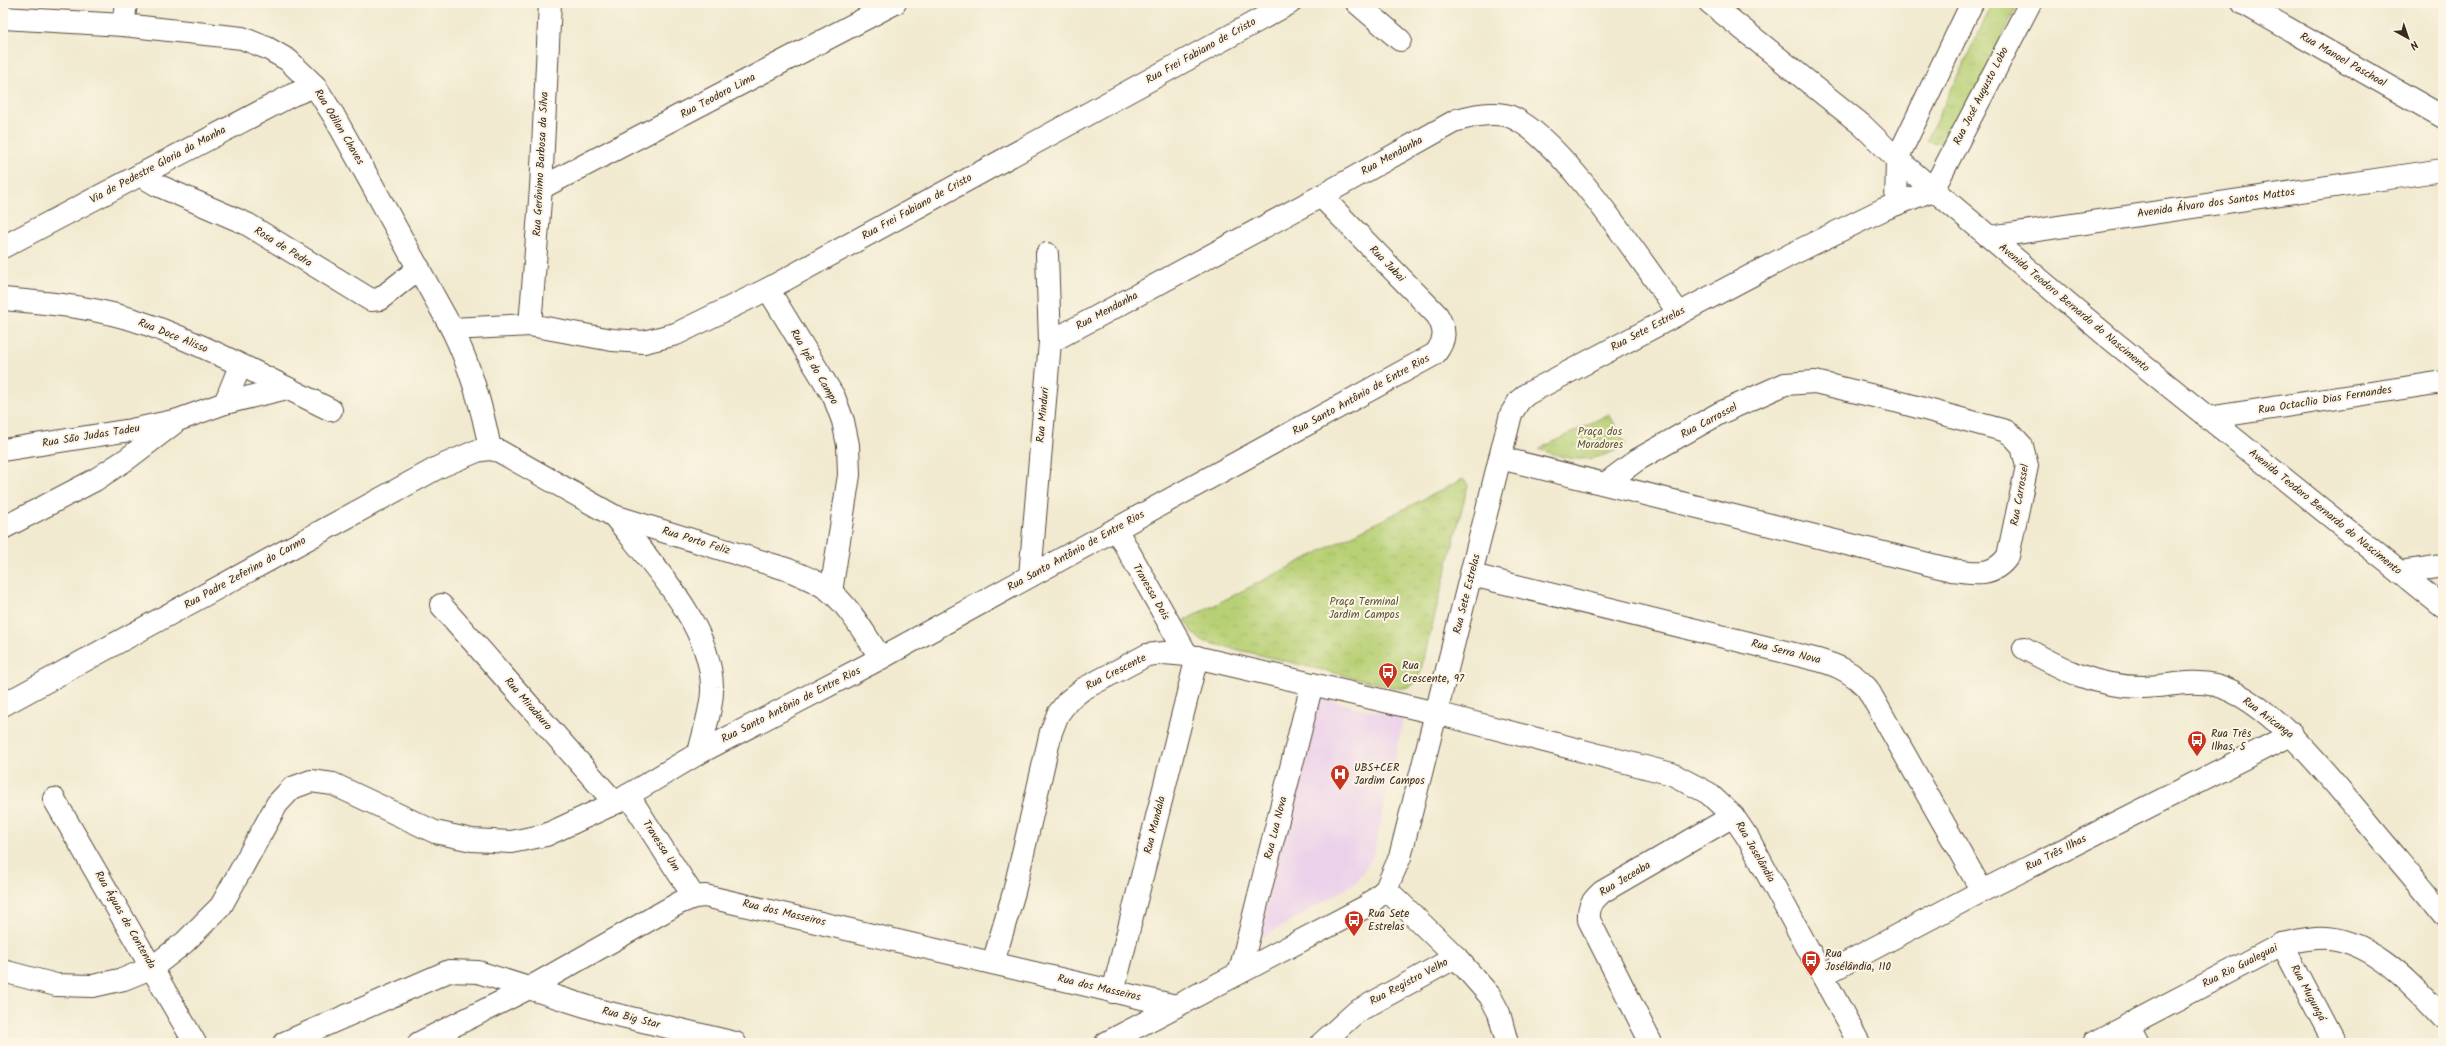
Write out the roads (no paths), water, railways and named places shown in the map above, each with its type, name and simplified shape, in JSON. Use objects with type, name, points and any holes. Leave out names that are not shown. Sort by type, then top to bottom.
[{"type":"street","points":[[123,25],[126,3]]},
{"type":"street","name":"Rua Gerônimo Barbosa da Silva","points":[[530,325],[541,188],[550,3]]},
{"type":"street","name":"Rua Teodoro Lima","points":[[541,188],[895,3]]},
{"type":"street","name":"Rua Frei Fabiano de Cristo","points":[[452,329],[530,325],[612,340],[644,342],[676,334],[768,289],[1288,3]]},
{"type":"street","points":[[1357,3],[1400,40]]},
{"type":"street","name":"Avenida Teodoro Bernardo do Nascimento","points":[[1710,3],[1862,125],[1897,159],[1933,190],[2207,418],[2443,607]]},
{"type":"street","points":[[1896,204],[1897,159],[1972,3]]},
{"type":"street","name":"Rua José Augusto Lobo","points":[[1933,190],[2030,3]]},
{"type":"street","name":"Rua Manoel Paschoal","points":[[2244,3],[2443,117]]},
{"type":"street","name":"Rua Odilon Chaves","points":[[3,18],[123,25],[242,38],[268,48],[288,60],[315,86],[334,116],[452,329],[466,358],[475,384],[490,449]]},
{"type":"street","name":"Via de Pedestre Gloria da Manha","points":[[3,247],[292,95],[315,86]]},
{"type":"street","name":"Rua Mendanha","points":[[1050,342],[1320,196],[1456,120],[1482,114],[1506,115],[1528,128],[1578,176],[1679,313]]},
{"type":"street","name":"Avenida Álvaro dos Santos Mattos","points":[[1990,237],[2443,170]]},
{"type":"street","name":"Rosa de Pedra","points":[[140,175],[157,185],[247,224],[371,300],[380,299],[419,268]]},
{"type":"street","name":"Rua Sete Estrelas","points":[[1106,1043],[1240,971],[1366,906],[1386,889],[1400,857],[1472,575],[1511,414],[1519,401],[1527,394],[1790,255],[1896,204],[1933,190]]},
{"type":"street","name":"Rua Jubai","points":[[1320,196],[1437,315],[1442,326],[1444,337]]},
{"type":"street","name":"Rua Minduri","points":[[1030,576],[1050,342],[1048,254]]},
{"type":"street","name":"Rua Ipê do Campo","points":[[768,289],[834,397],[844,421],[848,445],[849,475],[831,592]]},
{"type":"street","name":"Rua Doce Alisso","points":[[3,299],[48,303],[101,312],[149,325],[332,410]]},
{"type":"street","name":"Rua Santo Antônio de Entre Rios","points":[[3,971],[56,985],[93,986],[124,979],[153,967],[185,942],[221,906],[277,804],[292,788],[311,781],[333,784],[435,832],[472,840],[510,842],[546,835],[621,799],[699,753],[881,658],[1419,364],[1435,354],[1442,344],[1444,337]]},
{"type":"street","points":[[225,403],[240,366]]},
{"type":"street","name":"Rua Carrossel","points":[[1500,458],[1952,570],[1979,574],[1999,566],[2008,556],[2027,466],[2022,446],[2006,432],[1895,401],[1815,382],[1799,382],[1785,384],[1720,413],[1637,460],[1605,484]]},
{"type":"street","name":"Rua Octacílio Dias Fernandes","points":[[2207,418],[2443,382]]},
{"type":"street","name":"Rua São Judas Tadeu","points":[[3,450],[103,435],[178,420],[225,403],[287,388]]},
{"type":"street","name":"Rua São Judas Tadeu","points":[[3,528],[95,480],[127,459],[178,420]]},
{"type":"street","name":"Rua Porto Feliz","points":[[490,449],[509,456],[614,516],[786,569],[812,580],[831,592],[843,605],[881,658]]},
{"type":"street","name":"Rua Padre Zeferino do Carmo","points":[[3,705],[439,467],[461,456],[490,449]]},
{"type":"street","points":[[614,516],[672,590],[695,625],[708,658],[712,688],[699,753]]},
{"type":"street","name":"Travessa Dois","points":[[1116,529],[1192,656]]},
{"type":"street","points":[[2400,572],[2443,566]]},
{"type":"street","name":"Rua Serra Nova","points":[[1472,575],[1818,660],[1839,666],[1855,674],[1867,688],[1982,891]]},
{"type":"street","name":"Rua Miradouro","points":[[441,605],[621,799]]},
{"type":"street","name":"Rua Aricanga","points":[[2024,648],[2069,673],[2098,682],[2142,687],[2201,682],[2216,685],[2252,704],[2292,734],[2439,900]]},
{"type":"street","name":"Rua Crescente","points":[[993,963],[1014,892],[1051,732],[1058,714],[1068,700],[1083,689],[1131,662],[1148,655],[1164,652],[1192,656],[1436,713]]},
{"type":"street","name":"Rua Mandala","points":[[1114,992],[1192,656]]},
{"type":"street","name":"Rua Lua Nova","points":[[1240,971],[1312,684]]},
{"type":"street","name":"Rua Joselândia","points":[[1436,713],[1672,774],[1708,793],[1733,816],[1748,838],[1859,1043]]},
{"type":"street","name":"Rua Três Ilhas","points":[[1823,975],[1982,891],[2292,734]]},
{"type":"street","name":"Rua Águas de Contenda","points":[[54,799],[153,967],[195,1043]]},
{"type":"street","name":"Travessa Um","points":[[621,799],[694,897]]},
{"type":"street","name":"Rua Jeceaba","points":[[1651,1043],[1589,920],[1588,909],[1592,901],[1602,892],[1733,816]]},
{"type":"street","points":[[1386,889],[1456,957]]},
{"type":"street","name":"Rua dos Masseiros","points":[[419,1043],[529,988],[694,897],[705,896],[720,898],[1176,1006]]},
{"type":"street","name":"Rua Rio Gualeguai","points":[[2094,1043],[2133,1034],[2282,944],[2317,938],[2354,945],[2398,970],[2443,1017]]},
{"type":"street","name":"Rua Mugungá","points":[[2282,944],[2334,1043]]},
{"type":"street","name":"Rua Registro Velho","points":[[1322,1043],[1356,1012],[1456,957],[1490,996],[1499,1013],[1507,1043]]},
{"type":"street","name":"Rua Big Star","points":[[284,1043],[449,971],[478,972],[601,1011],[735,1043]]},
{"type":"place","name":"Rua Crescente, 97","points":[[1388,689]]},
{"type":"place","name":"Rua Três Ilhas, 5","points":[[2197,757]]},
{"type":"place","name":"UBS+CER Jardim Campos","points":[[1340,791]]},
{"type":"place","name":"Rua Sete Estrelas","points":[[1354,937]]},
{"type":"place","name":"Rua Josélândia, 110","points":[[1811,977]]},
{"type":"park label","name":"Praça dos Moradores","points":[[1600,438]]},
{"type":"park label","name":"Praça Terminal Jardim Campos","points":[[1364,608]]}]
